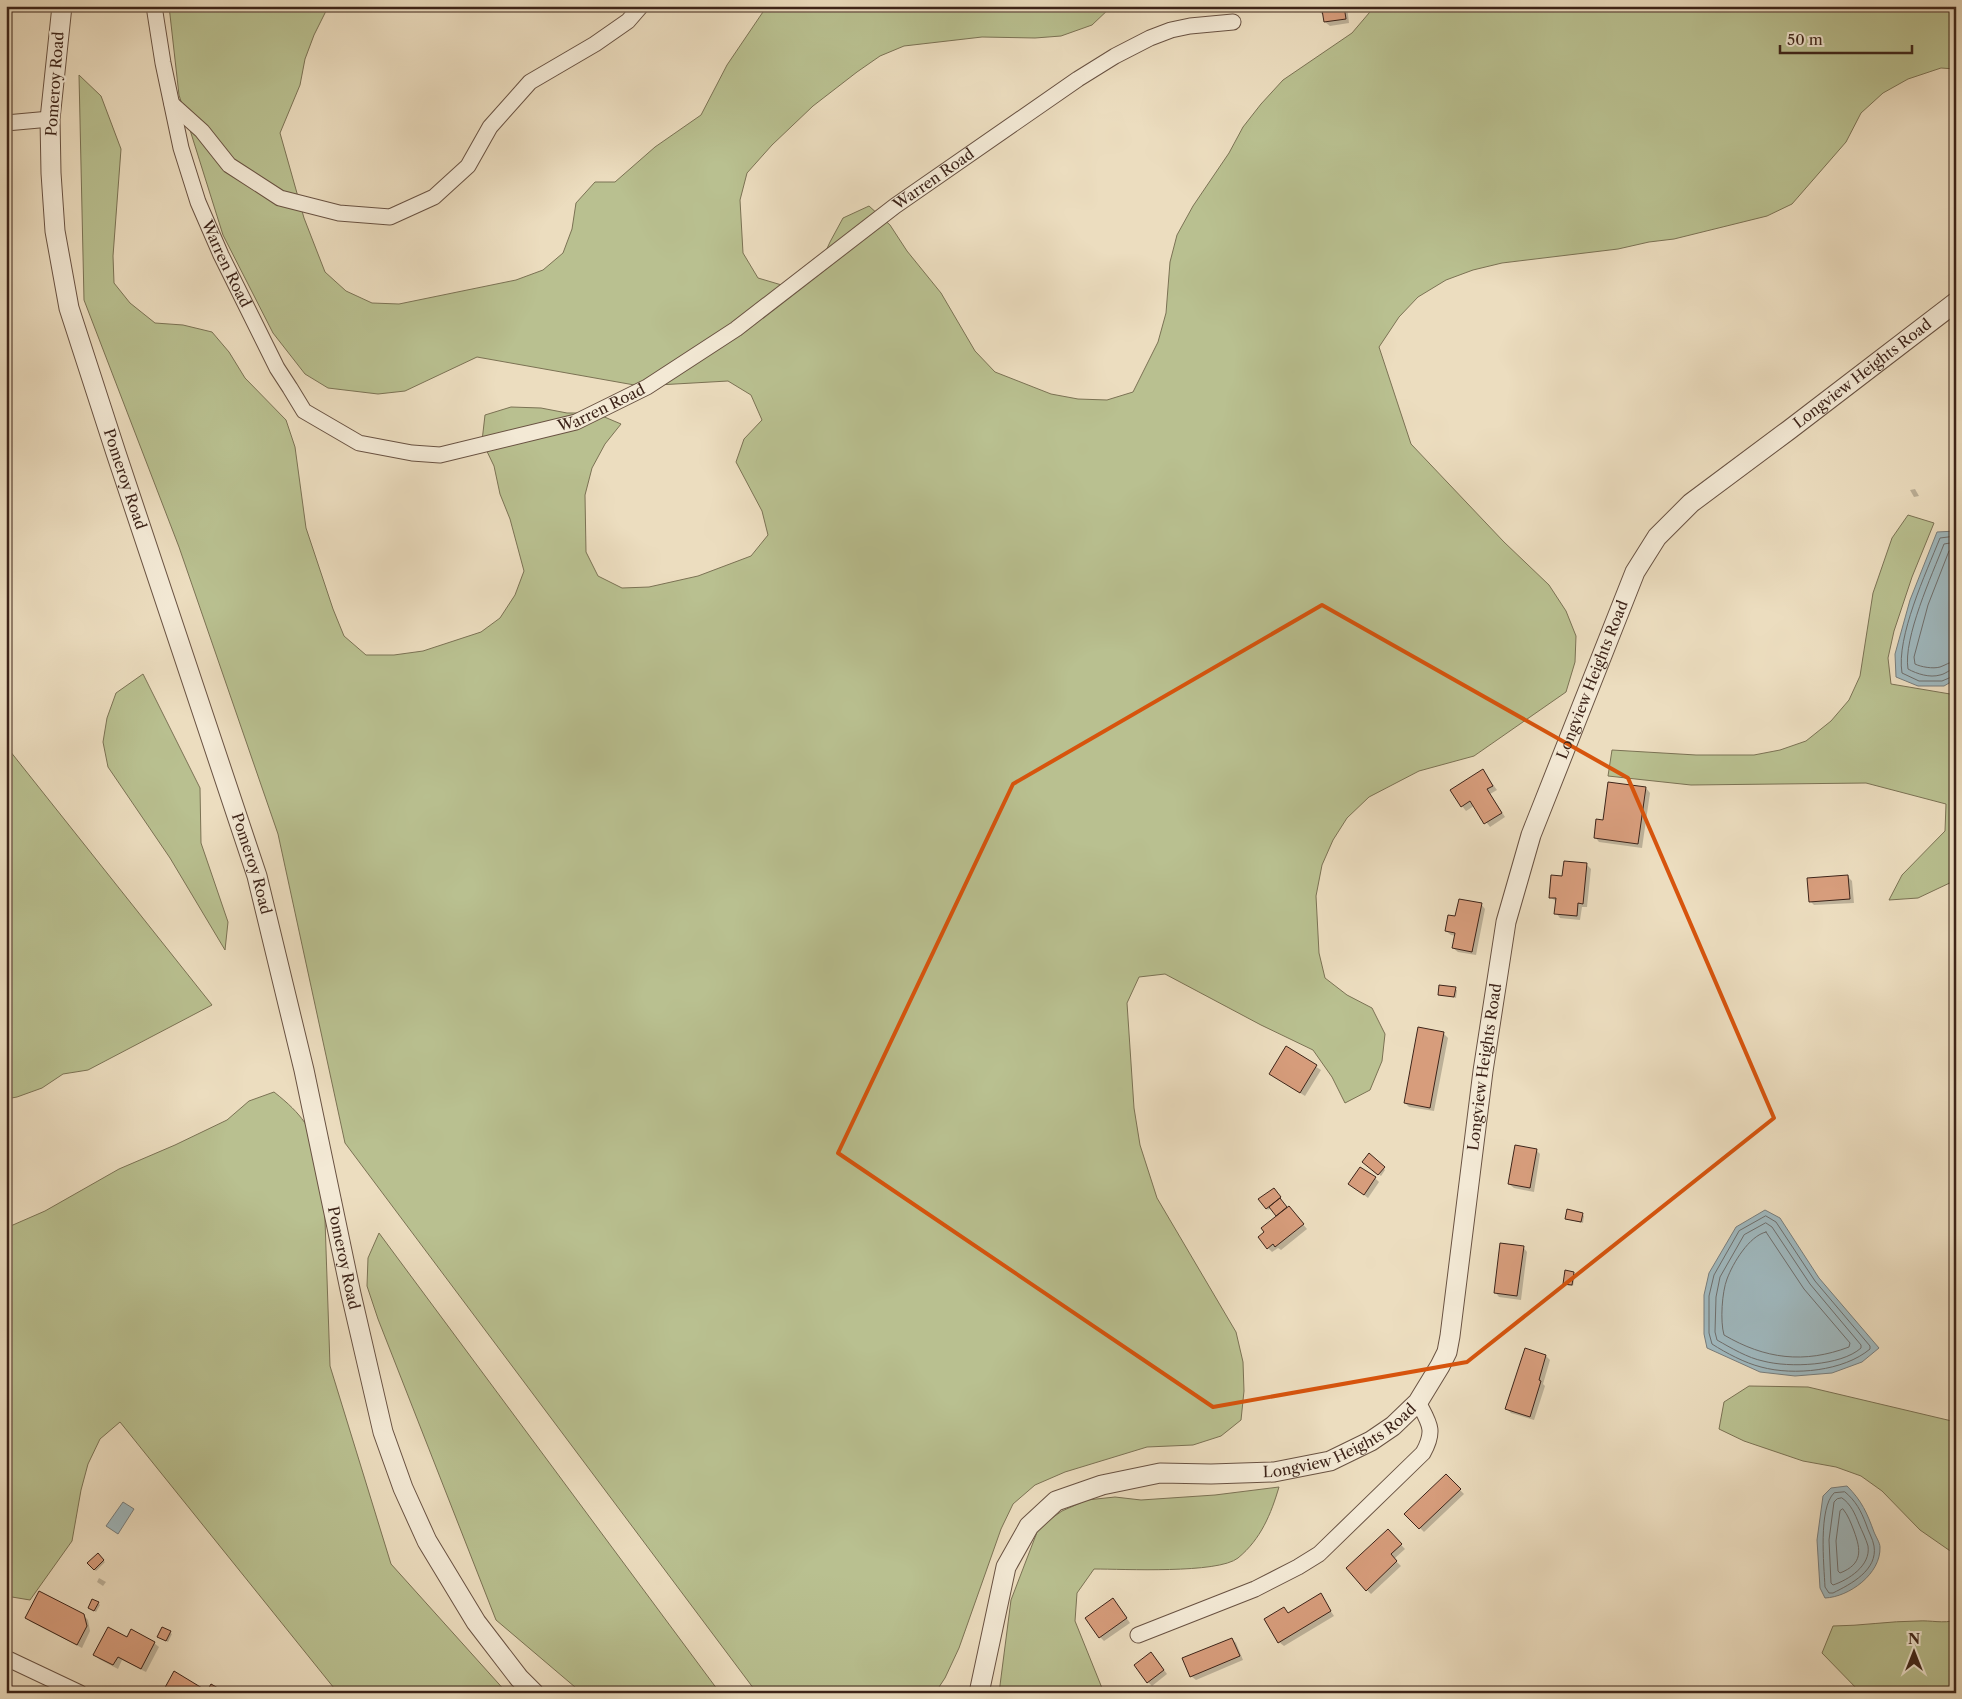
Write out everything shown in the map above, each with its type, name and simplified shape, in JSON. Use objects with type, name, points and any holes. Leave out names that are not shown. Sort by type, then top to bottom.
[{"type":"street","name":"Pomeroy Road","points":[[62,6],[50,119],[54,221],[69,308],[106,426],[257,876],[304,1070],[361,1343],[383,1432],[403,1488],[427,1542],[476,1622],[534,1693]]},
{"type":"street","name":"Warren Road","points":[[154,6],[181,148],[198,202],[213,238],[277,368],[304,411],[359,443],[412,453],[440,455],[576,422],[647,387],[736,329],[895,206],[1100,65],[1150,38],[1171,30],[1190,26],[1233,22]]},
{"type":"street","points":[[172,104],[202,131],[229,165],[280,198],[338,213],[390,217],[434,197],[468,166],[490,127],[530,82],[595,44],[628,21],[641,6]]},
{"type":"street","points":[[6,123],[50,119]]},
{"type":"street","name":"Longview Heights Road","points":[[979,1693],[1006,1567],[1029,1526],[1056,1501],[1102,1485],[1160,1473],[1274,1472],[1330,1461],[1371,1441],[1393,1426],[1418,1402],[1440,1366],[1450,1336],[1482,1080],[1506,922],[1517,880],[1537,819],[1634,572],[1657,537],[1690,503],[1956,302]]},
{"type":"street","points":[[1138,1635],[1255,1589],[1319,1554],[1423,1453],[1432,1434],[1429,1423],[1418,1402]]},
{"type":"street","points":[[6,1658],[80,1693]]},
{"type":"path","points":[[1942,6],[1956,8]]},
{"type":"highlighted area","points":[[1322,605],[1628,778],[1774,1118],[1467,1362],[1213,1407],[838,1153],[1013,784]]},
{"type":"green space","points":[[169,6],[332,6],[326,11],[314,35],[305,59],[300,85],[280,133],[304,218],[325,272],[346,291],[372,303],[399,304],[516,280],[543,270],[563,253],[572,229],[576,203],[595,182],[615,182],[655,147],[701,115],[727,65],[767,6],[1112,6],[1092,25],[1061,36],[1035,38],[982,37],[904,46],[880,56],[813,106],[772,145],[747,173],[740,200],[743,253],[758,278],[785,286],[813,279],[843,218],[869,206],[890,225],[907,251],[941,293],[975,351],[995,372],[1051,394],[1078,399],[1107,400],[1133,392],[1158,342],[1166,313],[1170,262],[1177,235],[1193,206],[1229,153],[1243,127],[1283,80],[1352,33],[1375,6],[1956,6],[1956,69],[1941,68],[1908,79],[1883,93],[1861,113],[1846,142],[1792,204],[1767,216],[1674,239],[1618,249],[1502,263],[1473,270],[1446,280],[1418,297],[1399,317],[1379,347],[1411,444],[1504,542],[1549,585],[1566,611],[1576,636],[1575,662],[1566,692],[1474,756],[1419,771],[1369,797],[1347,818],[1333,840],[1322,865],[1316,896],[1319,953],[1325,978],[1347,995],[1372,1008],[1385,1034],[1382,1061],[1370,1090],[1345,1103],[1332,1077],[1313,1050],[1261,1025],[1165,974],[1139,977],[1127,1003],[1134,1108],[1140,1145],[1157,1198],[1236,1332],[1243,1362],[1244,1391],[1241,1420],[1221,1436],[1193,1445],[1147,1447],[1065,1472],[1035,1485],[1013,1504],[1001,1529],[959,1648],[945,1678],[935,1693],[757,1693],[345,1143],[278,834],[179,547],[84,300],[79,75],[101,96],[121,149],[113,256],[114,283],[130,303],[155,323],[183,325],[212,332],[229,352],[245,378],[286,420],[295,447],[306,528],[333,609],[344,636],[366,655],[394,655],[423,651],[481,632],[500,618],[515,595],[524,571],[510,519],[500,494],[494,466],[482,441],[485,415],[511,407],[541,408],[567,413],[595,413],[621,424],[605,444],[592,468],[585,495],[586,552],[598,576],[622,588],[649,587],[698,576],[751,556],[768,535],[762,511],[736,462],[744,439],[762,420],[751,395],[728,381],[640,386],[477,357],[405,391],[378,394],[328,388],[305,374],[273,333],[223,235],[179,95]]},
{"type":"green space","points":[[1908,515],[1934,523],[1912,577],[1894,631],[1888,658],[1891,684],[1956,695],[1956,880],[1918,898],[1889,900],[1902,875],[1945,831],[1946,804],[1866,783],[1691,785],[1608,776],[1612,750],[1696,755],[1754,755],[1780,750],[1806,741],[1831,721],[1849,700],[1860,676],[1873,593],[1892,538]]},
{"type":"green space","points":[[143,674],[200,788],[201,843],[228,922],[225,950],[170,858],[108,767],[103,742],[107,718],[116,693]]},
{"type":"green space","points":[[6,746],[212,1005],[88,1070],[63,1074],[42,1088],[6,1099]]},
{"type":"green space","points":[[274,1092],[304,1122],[314,1139],[323,1161],[330,1366],[391,1564],[507,1693],[338,1693],[120,1422],[100,1439],[88,1464],[81,1490],[72,1541],[30,1600],[6,1596],[6,1228],[45,1211],[119,1169],[227,1120],[249,1101]]},
{"type":"green space","points":[[379,1233],[720,1693],[582,1693],[496,1620],[378,1319],[367,1286],[368,1258]]},
{"type":"green space","points":[[1749,1386],[1808,1387],[1956,1422],[1956,1555],[1920,1530],[1882,1491],[1861,1476],[1836,1467],[1803,1461],[1744,1441],[1719,1429],[1724,1402]]},
{"type":"green space","points":[[1279,1487],[1269,1516],[1253,1543],[1238,1558],[1227,1563],[1191,1569],[1169,1570],[1094,1569],[1077,1593],[1075,1621],[1104,1693],[999,1693],[1011,1600],[1039,1527],[1062,1511],[1087,1500],[1115,1497],[1141,1500],[1215,1495]]},
{"type":"green space","points":[[1956,1620],[1956,1693],[1861,1693],[1822,1653],[1833,1626],[1907,1621],[1946,1622]]},
{"type":"water","points":[[1956,531],[1956,679],[1944,686],[1918,686],[1896,677],[1895,654],[1910,600],[1937,532]]},
{"type":"water","points":[[1765,1210],[1780,1218],[1819,1278],[1879,1348],[1862,1362],[1832,1373],[1795,1376],[1760,1372],[1707,1348],[1704,1334],[1704,1295],[1709,1273],[1736,1227]]},
{"type":"water","points":[[1847,1486],[1857,1497],[1866,1513],[1880,1547],[1879,1557],[1869,1575],[1853,1589],[1834,1597],[1825,1598],[1820,1588],[1817,1540],[1823,1496],[1831,1488]]},
{"type":"water","points":[[123,1502],[134,1509],[118,1534],[106,1526]]},
{"type":"building","points":[[1316,6],[1344,6],[1346,19],[1324,22],[1322,10],[1316,10]]},
{"type":"building","points":[[1483,769],[1493,786],[1487,789],[1502,813],[1484,824],[1470,801],[1461,807],[1450,790]]},
{"type":"building","points":[[1608,782],[1646,787],[1638,844],[1594,838],[1596,819],[1603,820]]},
{"type":"building","points":[[1564,861],[1587,863],[1583,904],[1578,903],[1577,916],[1554,914],[1556,898],[1549,898],[1551,875],[1562,876]]},
{"type":"building","points":[[1848,875],[1850,899],[1809,902],[1807,878]]},
{"type":"building","points":[[1459,899],[1482,903],[1472,952],[1452,948],[1455,933],[1445,931],[1448,915],[1455,916]]},
{"type":"building","points":[[1439,985],[1456,987],[1454,997],[1438,995]]},
{"type":"building","points":[[1418,1027],[1444,1032],[1430,1108],[1404,1103]]},
{"type":"building","points":[[1286,1046],[1317,1065],[1300,1093],[1269,1074]]},
{"type":"building","points":[[1515,1145],[1537,1149],[1530,1188],[1508,1184]]},
{"type":"building","points":[[1369,1153],[1385,1167],[1378,1175],[1362,1162]]},
{"type":"building","points":[[1360,1167],[1376,1177],[1364,1195],[1348,1184]]},
{"type":"building","points":[[1274,1188],[1281,1197],[1266,1209],[1258,1199]]},
{"type":"building","points":[[1280,1198],[1287,1207],[1276,1216],[1269,1207]]},
{"type":"building","points":[[1289,1206],[1304,1224],[1275,1247],[1273,1244],[1267,1249],[1258,1237],[1264,1232],[1261,1228]]},
{"type":"building","points":[[1567,1209],[1583,1213],[1581,1222],[1565,1219]]},
{"type":"building","points":[[1500,1243],[1524,1246],[1517,1296],[1494,1293]]},
{"type":"building","points":[[1565,1270],[1574,1272],[1572,1285],[1563,1284]]},
{"type":"building","points":[[1525,1348],[1546,1355],[1539,1380],[1541,1381],[1530,1417],[1505,1409]]},
{"type":"building","points":[[1446,1474],[1461,1489],[1419,1529],[1404,1514]]},
{"type":"building","points":[[1388,1529],[1402,1544],[1391,1554],[1397,1561],[1366,1591],[1346,1568]]},
{"type":"building","points":[[98,1553],[104,1560],[94,1570],[87,1563]]},
{"type":"building","points":[[39,1591],[84,1614],[87,1626],[77,1645],[25,1618]]},
{"type":"building","points":[[1321,1593],[1331,1611],[1278,1643],[1264,1619],[1284,1607],[1288,1613]]},
{"type":"building","points":[[1113,1598],[1127,1618],[1099,1638],[1085,1618]]},
{"type":"building","points":[[92,1599],[99,1602],[94,1611],[88,1608]]},
{"type":"building","points":[[108,1627],[127,1637],[131,1629],[155,1642],[141,1669],[118,1657],[113,1665],[93,1655]]},
{"type":"building","points":[[162,1627],[171,1631],[166,1641],[157,1637]]},
{"type":"building","points":[[1232,1638],[1240,1656],[1190,1677],[1182,1658]]},
{"type":"building","points":[[1151,1652],[1164,1670],[1147,1683],[1134,1665]]},
{"type":"building","points":[[174,1671],[207,1691],[211,1684],[225,1692],[162,1693]]}]
